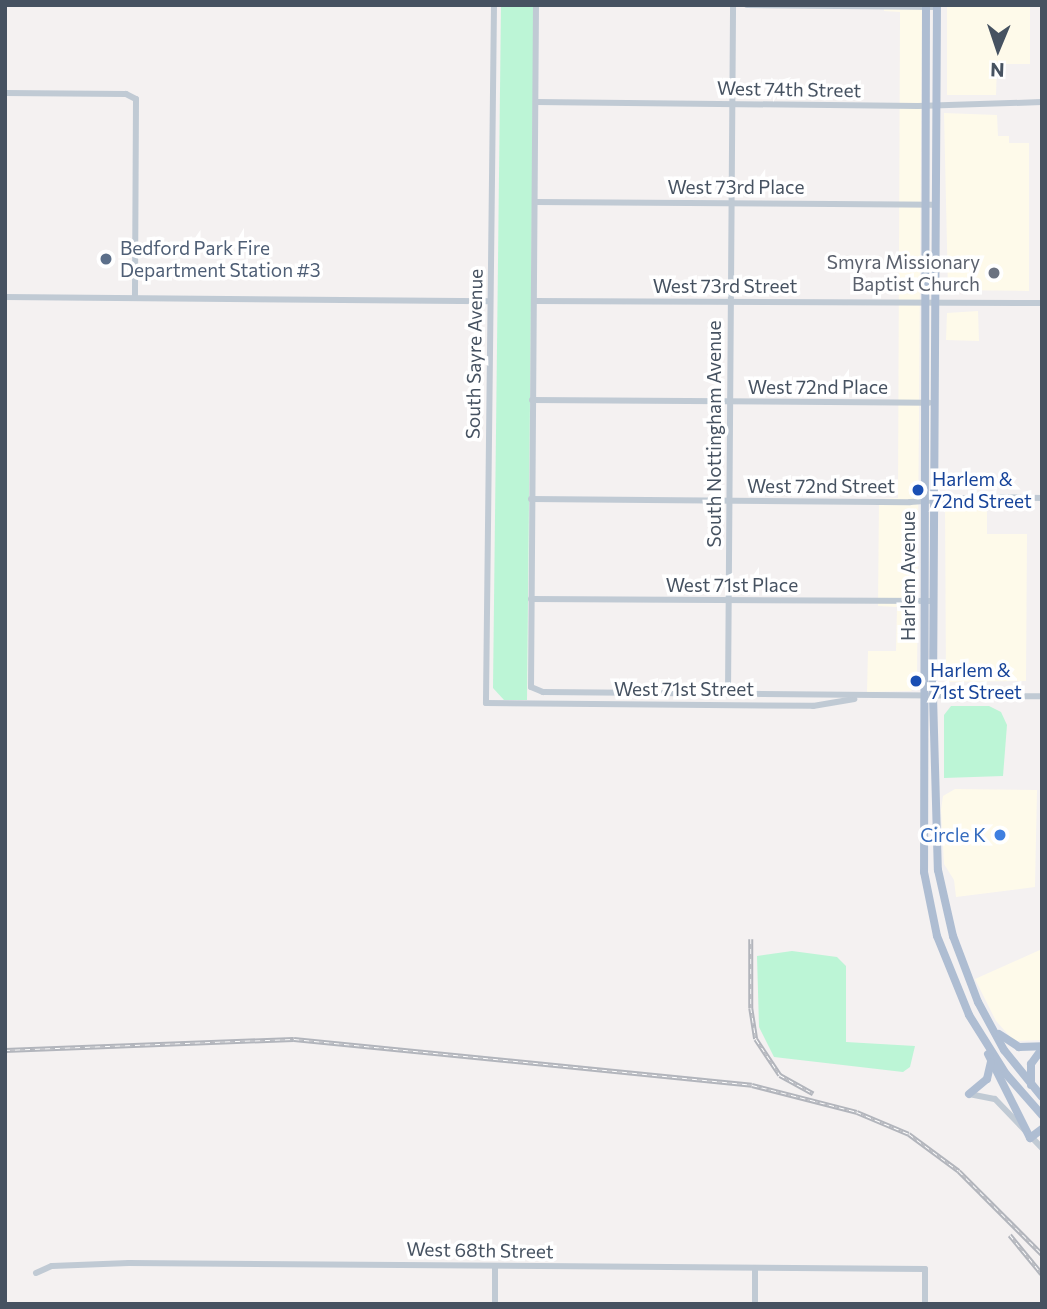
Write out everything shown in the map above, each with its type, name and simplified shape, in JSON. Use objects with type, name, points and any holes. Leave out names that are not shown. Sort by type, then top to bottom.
[{"type":"main road","name":"Harlem Avenue","points":[[926,6],[921,824],[927,890],[946,964],[985,1044],[1042,1115]]},
{"type":"main road","name":"Harlem Avenue","points":[[937,6],[934,824],[942,890],[959,956],[992,1027],[1042,1097]]},
{"type":"main road","points":[[992,1027],[1014,1045],[1042,1047],[1031,1064],[1031,1085]]},
{"type":"main road","points":[[985,1044],[991,1062],[1025,1120],[1030,1138],[1042,1129]]},
{"type":"main road","points":[[969,1094],[987,1079],[991,1062]]},
{"type":"street","name":"South Sayre Avenue","points":[[486,703],[494,5]]},
{"type":"street","points":[[531,599],[536,5]]},
{"type":"street","name":"South Nottingham Avenue","points":[[728,695],[733,5]]},
{"type":"street","points":[[747,5],[937,6]]},
{"type":"street","points":[[5,93],[133,96],[138,108],[135,298]]},
{"type":"street","name":"West 74th Street","points":[[536,102],[1042,102]]},
{"type":"street","name":"West 73rd Place","points":[[535,202],[936,205]]},
{"type":"street","points":[[5,297],[490,301]]},
{"type":"street","name":"West 73rd Street","points":[[534,301],[1042,303]]},
{"type":"street","name":"West 72nd Place","points":[[532,400],[935,404]]},
{"type":"street","name":"West 72nd Street","points":[[531,499],[729,502],[1042,498]]},
{"type":"street","name":"West 71st Street","points":[[531,599],[530,682],[534,690],[728,695],[1042,696]]},
{"type":"street","name":"West 71st Place","points":[[531,599],[934,601]]},
{"type":"street","name":"West 71st Street","points":[[486,703],[813,706],[880,696]]},
{"type":"street","points":[[969,1094],[995,1099],[1042,1148]]},
{"type":"street","name":"West 68th Street","points":[[36,1273],[52,1266],[123,1263],[925,1269],[925,1304]]},
{"type":"street","points":[[495,1266],[495,1304]]},
{"type":"street","points":[[755,1268],[755,1304]]},
{"type":"shaded area","points":[[884,5],[922,5],[917,685],[911,691],[867,692],[868,651],[896,651],[897,607],[878,606],[879,499],[898,498],[900,12],[884,11]]},
{"type":"shaded area","points":[[947,5],[1030,5],[1030,64],[997,64],[996,95],[947,95]]},
{"type":"shaded area","points":[[944,113],[997,115],[998,136],[1009,136],[1009,143],[1029,143],[1029,291],[948,290]]},
{"type":"shaded area","points":[[978,311],[979,341],[946,340],[947,313]]},
{"type":"shaded area","points":[[987,505],[987,534],[1027,534],[1026,681],[946,682],[945,506]]},
{"type":"shaded area","points":[[955,789],[1037,790],[1035,887],[956,897],[954,880],[944,864],[941,810],[943,796]]},
{"type":"shaded area","points":[[1042,949],[1042,1040],[1014,1041],[996,1021],[975,979]]},
{"type":"green space","points":[[501,5],[534,5],[527,700],[504,700],[493,688]]},
{"type":"green space","points":[[951,706],[989,706],[1001,712],[1007,725],[1003,776],[944,778],[944,715]]},
{"type":"green space","points":[[792,951],[837,957],[846,966],[846,1042],[915,1046],[910,1067],[903,1072],[774,1057],[759,1027],[757,956]]},
{"type":"railway","points":[[751,939],[751,1008],[756,1039],[780,1075],[813,1093]]},
{"type":"railway","points":[[5,1050],[294,1039],[752,1085],[857,1112],[909,1134],[959,1171],[1042,1254]]},
{"type":"railway","points":[[1010,1235],[1042,1274]]},
{"type":"place","name":"Bedford Park Fire Department Station #3","points":[[106,259]]},
{"type":"place","name":"Smyra Missionary Baptist Church","points":[[994,273]]},
{"type":"place","name":"Harlem & 72nd Street","points":[[918,490]]},
{"type":"place","name":"Harlem & 71st Street","points":[[916,681]]},
{"type":"place","name":"Circle K","points":[[1000,835]]}]
